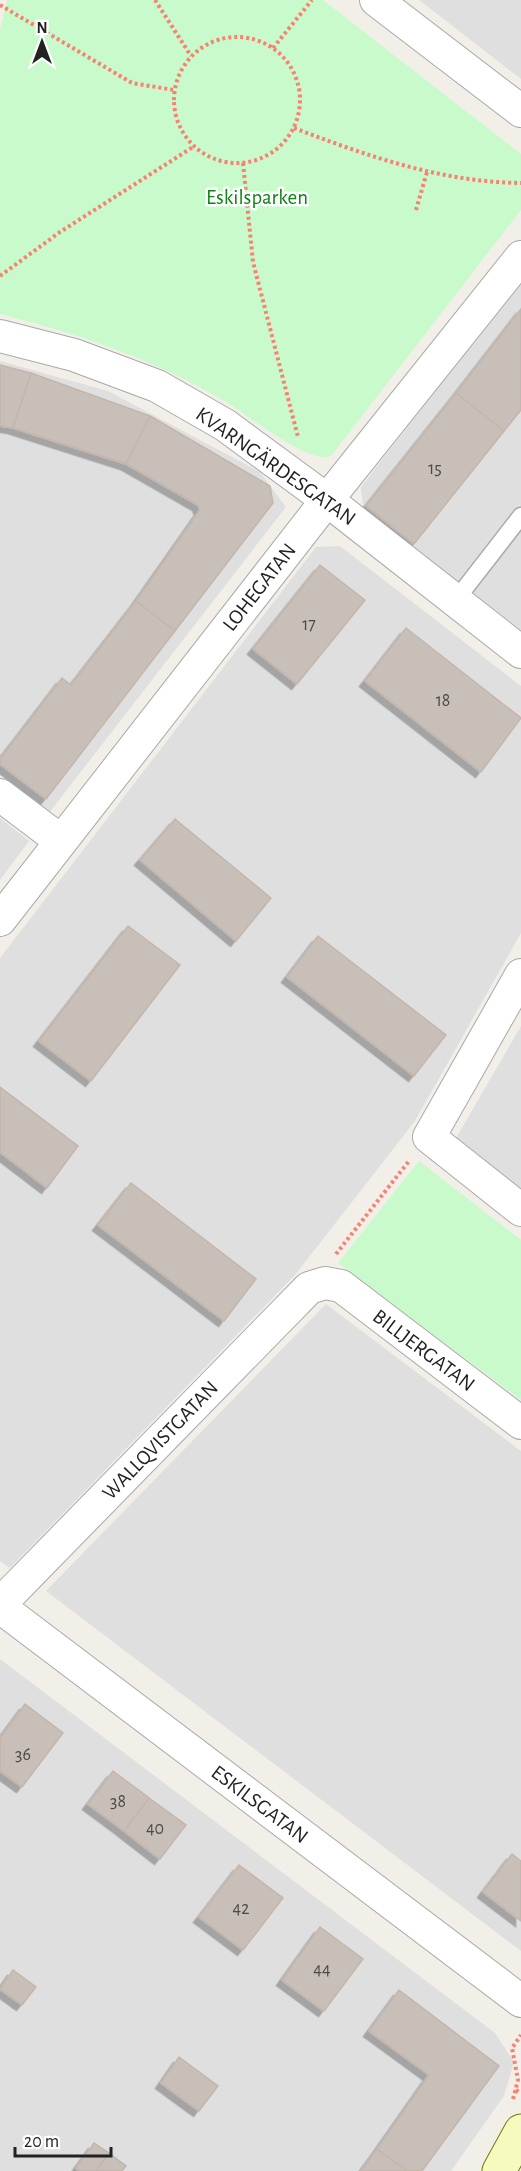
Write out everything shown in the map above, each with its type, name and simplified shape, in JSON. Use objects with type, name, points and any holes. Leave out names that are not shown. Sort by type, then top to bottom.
[{"type":"main road","points":[[500,2171],[521,2131]]},
{"type":"main road","points":[[512,2171],[521,2163]]},
{"type":"street","points":[[376,0],[521,111]]},
{"type":"street","name":"LOHEGATAN","points":[[0,920],[327,500],[521,257]]},
{"type":"street","name":"KVARNGÄRDESGATAN","points":[[0,336],[74,355],[157,386],[225,425],[327,500],[521,652]]},
{"type":"street","points":[[0,795],[61,841]]},
{"type":"street","points":[[521,975],[430,1138],[521,1210]]},
{"type":"street","name":"BILLJERGATAN","points":[[317,1285],[341,1286],[521,1423]]},
{"type":"street","name":"WALLQVISTGATAN","points":[[0,1605],[317,1285]]},
{"type":"street","name":"ESKILSGATAN","points":[[0,1605],[521,2001]]},
{"type":"lane","points":[[455,601],[521,516]]},
{"type":"path","points":[[155,0],[191,56]]},
{"type":"path","points":[[273,48],[312,0]]},
{"type":"path","points":[[0,5],[132,83],[174,90]]},
{"type":"path","points":[[230,37],[253,39],[273,48],[289,64],[298,84],[300,106],[294,128],[285,141],[273,152],[243,163],[216,160],[194,147],[179,126],[173,102],[177,77],[191,56],[209,43],[230,37]]},
{"type":"path","points":[[294,128],[360,153],[427,172],[495,183],[521,183]]},
{"type":"path","points":[[0,276],[60,232],[194,147]]},
{"type":"path","points":[[243,163],[253,262],[301,449],[302,456],[293,475]]},
{"type":"path","points":[[416,210],[427,172]]},
{"type":"path","points":[[317,1285],[385,1189],[430,1138]]},
{"type":"path","points":[[518,2040],[521,2035]]},
{"type":"path","points":[[516,2090],[521,2093]]},
{"type":"shaded area","points":[[419,0],[521,0],[521,79]]},
{"type":"shaded area","points":[[521,280],[521,630],[363,508],[361,487]]},
{"type":"shaded area","points":[[0,361],[108,391],[260,472],[286,507],[49,813],[0,775]]},
{"type":"shaded area","points":[[340,546],[521,686],[521,933],[415,1121],[295,1275],[10,1568],[0,1561],[0,958],[316,547]]},
{"type":"shaded area","points":[[0,818],[29,841],[0,880]]},
{"type":"shaded area","points":[[521,1026],[521,1199],[452,1145]]},
{"type":"shaded area","points":[[326,1304],[521,1451],[521,1951],[46,1591]]},
{"type":"shaded area","points":[[0,1659],[495,2033],[514,2062],[504,2096],[451,2171],[0,2171]]},
{"type":"green space","name":"Eskilsparken","points":[[7,0],[323,0],[521,154],[521,210],[331,456],[322,457],[296,448],[207,391],[150,363],[61,331],[0,314],[0,30]]},
{"type":"green space","points":[[419,1161],[521,1240],[521,1400],[338,1263]]},
{"type":"building","points":[[521,309],[521,410],[504,431],[456,393]]},
{"type":"building","points":[[0,365],[31,373],[13,428],[0,426]]},
{"type":"building","points":[[31,373],[150,416],[126,464],[13,428]]},
{"type":"building","points":[[456,393],[504,431],[414,544],[366,506]]},
{"type":"building","points":[[150,416],[270,486],[273,503],[175,631],[136,601],[200,510],[198,505],[126,464]]},
{"type":"building","points":[[320,565],[365,600],[297,684],[253,649]]},
{"type":"building","points":[[136,601],[175,631],[46,799],[0,764],[0,759],[62,678],[71,685]]},
{"type":"building","points":[[406,628],[521,718],[481,772],[365,681]]},
{"type":"building","points":[[175,819],[271,898],[236,941],[140,860]]},
{"type":"building","points":[[128,926],[180,965],[91,1081],[39,1041]]},
{"type":"building","points":[[318,936],[446,1035],[414,1076],[287,977]]},
{"type":"building","points":[[0,1087],[78,1146],[47,1188],[0,1152]]},
{"type":"building","points":[[131,1183],[256,1279],[224,1321],[98,1225]]},
{"type":"building","points":[[25,1704],[63,1733],[22,1787],[0,1771],[0,1738]]},
{"type":"building","points":[[113,1771],[149,1798],[124,1831],[88,1804]]},
{"type":"building","points":[[149,1798],[186,1825],[160,1859],[124,1831]]},
{"type":"building","points":[[512,1854],[521,1861],[521,1921],[483,1892]]},
{"type":"building","points":[[239,1865],[283,1898],[243,1950],[199,1917]]},
{"type":"building","points":[[320,1927],[363,1959],[324,2011],[282,1980]]},
{"type":"building","points":[[13,1970],[36,1987],[22,2005],[0,1989]]},
{"type":"building","points":[[399,1990],[499,2066],[422,2171],[407,2171],[377,2149],[429,2075],[369,2031]]},
{"type":"building","points":[[179,2057],[218,2086],[199,2111],[161,2083]]},
{"type":"building","points":[[94,2143],[109,2153],[96,2171],[80,2171],[76,2168]]},
{"type":"building","points":[[377,2149],[407,2171],[361,2171]]},
{"type":"building","points":[[109,2153],[126,2166],[122,2171],[96,2171]]}]
